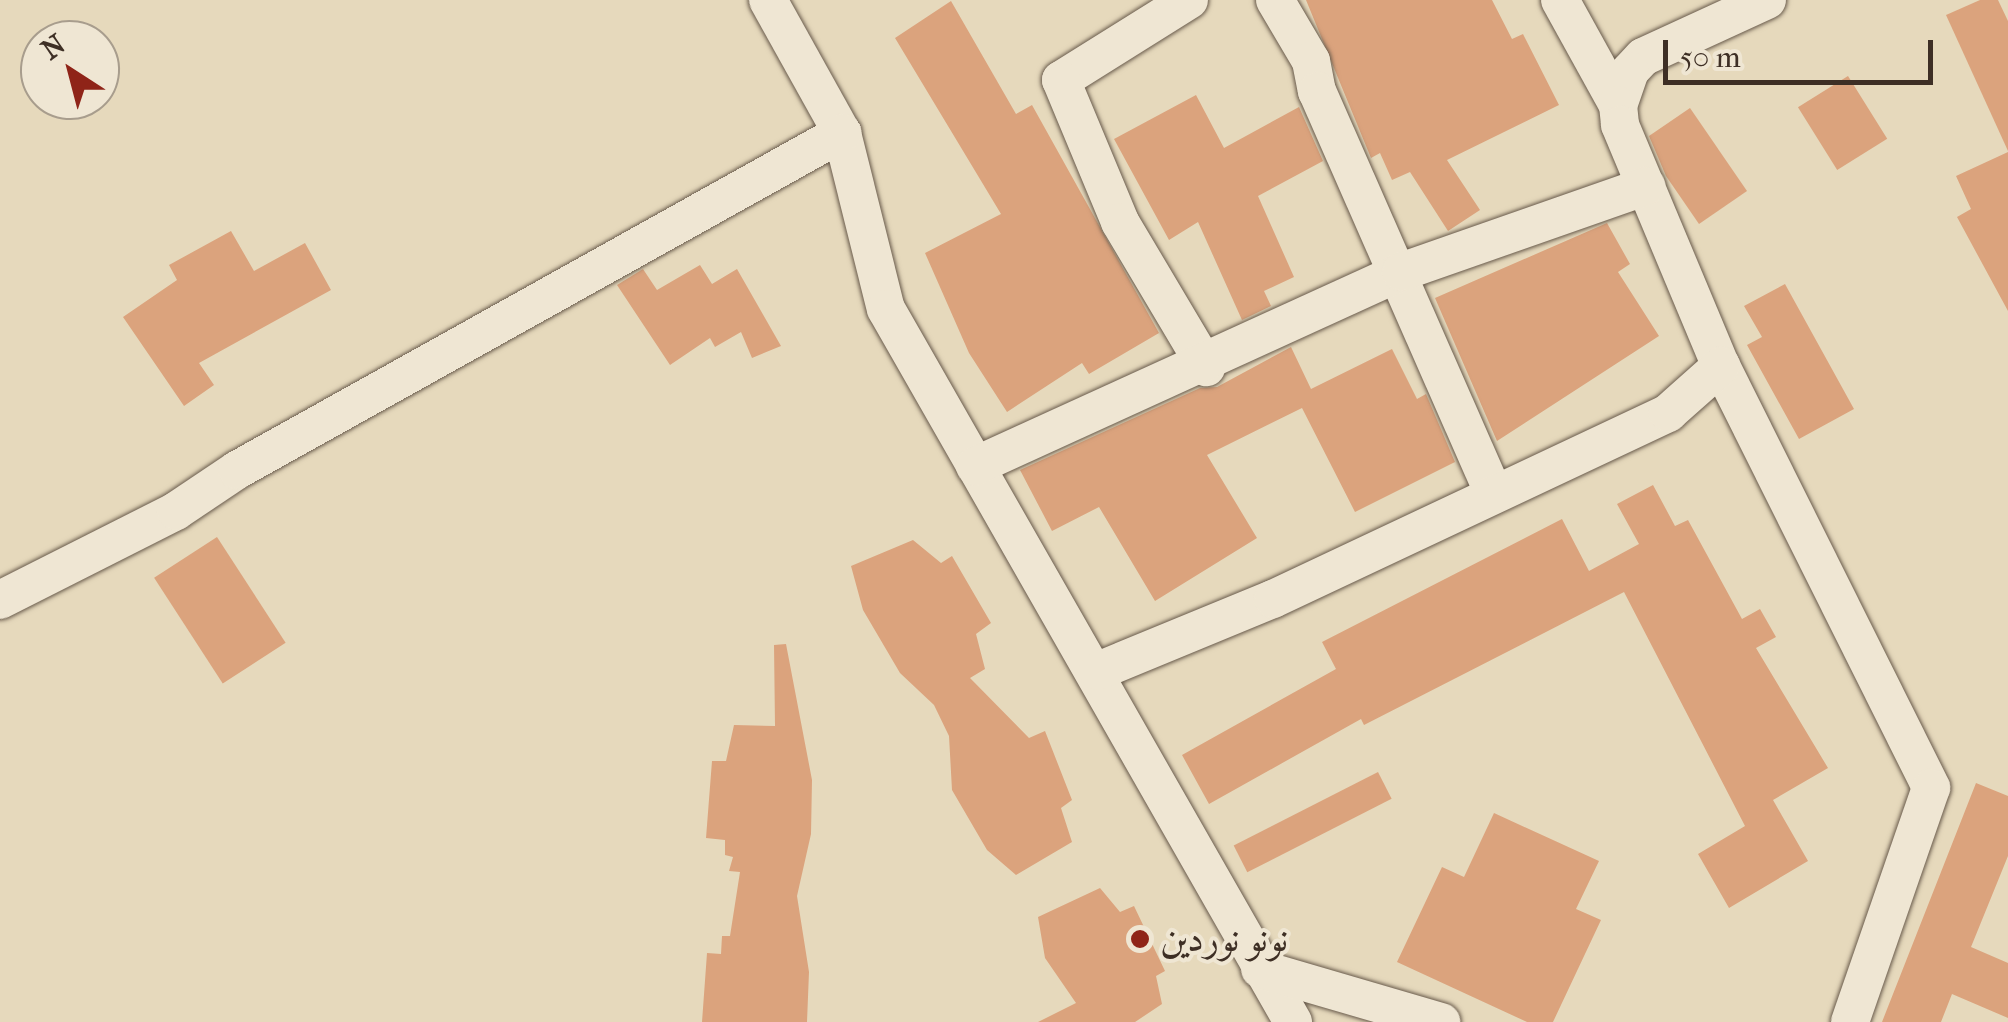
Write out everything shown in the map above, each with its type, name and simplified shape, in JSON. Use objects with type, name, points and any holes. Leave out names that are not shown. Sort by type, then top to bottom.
[{"type":"street","points":[[768,0],[842,133],[886,308],[1098,671],[1260,969],[1293,1022]]},
{"type":"street","points":[[1190,0],[1061,80],[1120,222],[1206,367]]},
{"type":"street","points":[[1275,0],[1311,61],[1317,92],[1401,272],[1494,494]]},
{"type":"street","points":[[1560,0],[1618,105],[1646,186],[1720,366],[1932,788],[1850,1022]]},
{"type":"street","points":[[1618,105],[1630,72],[1643,57],[1767,0]]},
{"type":"street","points":[[0,600],[176,511],[237,470],[842,133]]},
{"type":"street","points":[[975,466],[1206,367],[1401,272],[1646,186]]},
{"type":"street","points":[[1098,671],[1272,599],[1668,412],[1720,366]]},
{"type":"street","points":[[1260,969],[1441,1022]]},
{"type":"building","points":[[1306,0],[1492,0],[1512,39],[1523,34],[1559,105],[1447,160],[1480,210],[1448,231],[1410,172],[1392,180],[1380,153],[1371,158]]},
{"type":"building","points":[[1980,0],[1998,0],[2008,21],[2008,151],[1946,15]]},
{"type":"building","points":[[951,1],[1016,114],[1032,105],[1159,333],[1089,374],[1082,363],[1007,412],[969,353],[925,253],[1001,214],[895,38]]},
{"type":"building","points":[[1848,76],[1887,139],[1837,170],[1798,107]]},
{"type":"building","points":[[1196,95],[1224,148],[1299,107],[1323,161],[1258,196],[1294,277],[1264,291],[1271,306],[1242,320],[1198,222],[1169,240],[1114,139]]},
{"type":"building","points":[[1690,108],[1747,191],[1699,224],[1666,176],[1649,136]]},
{"type":"building","points":[[2008,152],[2008,311],[1957,217],[1971,209],[1956,176]]},
{"type":"building","points":[[1607,223],[1630,264],[1618,272],[1659,336],[1497,441],[1435,298]]},
{"type":"building","points":[[231,231],[254,271],[305,243],[331,290],[199,363],[214,385],[184,406],[123,317],[177,280],[169,265]]},
{"type":"building","points":[[700,265],[712,284],[737,269],[781,346],[752,358],[741,332],[715,347],[710,338],[670,365],[617,285],[643,269],[657,290]]},
{"type":"building","points":[[1785,284],[1854,409],[1799,439],[1747,345],[1762,337],[1744,306]]},
{"type":"building","points":[[1291,347],[1311,389],[1392,349],[1417,399],[1426,394],[1455,462],[1355,512],[1302,408],[1207,455],[1257,538],[1155,601],[1099,507],[1052,531],[1020,470],[1200,388],[1217,387]]},
{"type":"building","points":[[1653,485],[1675,526],[1688,520],[1742,619],[1760,609],[1776,637],[1756,648],[1828,768],[1773,800],[1808,861],[1729,908],[1698,854],[1745,826],[1624,592],[1364,725],[1361,719],[1209,804],[1182,755],[1336,669],[1322,642],[1562,519],[1589,571],[1639,544],[1617,504]]},
{"type":"building","points":[[217,537],[286,643],[223,684],[154,578]]},
{"type":"building","points":[[913,540],[941,563],[952,556],[991,623],[976,634],[985,669],[970,678],[1029,738],[1045,731],[1072,800],[1061,808],[1072,842],[1016,875],[987,850],[952,790],[949,736],[934,705],[900,673],[863,610],[851,566]]},
{"type":"building","points":[[786,644],[812,780],[811,834],[797,896],[809,972],[807,1022],[702,1022],[707,953],[721,954],[722,936],[730,936],[740,872],[729,871],[733,857],[725,855],[725,840],[706,838],[712,761],[726,761],[734,725],[775,726],[774,645]]},
{"type":"building","points":[[1378,772],[1392,799],[1247,872],[1234,846]]},
{"type":"building","points":[[1976,783],[2008,796],[2008,856],[1971,947],[2008,963],[2008,1018],[1952,994],[1941,1022],[1882,1022]]},
{"type":"building","points":[[1494,813],[1599,861],[1576,909],[1601,920],[1553,1022],[1527,1022],[1397,962],[1442,867],[1464,877]]},
{"type":"building","points":[[1100,888],[1120,912],[1134,906],[1165,971],[1156,976],[1162,1004],[1135,1022],[1038,1022],[1076,1003],[1045,958],[1038,917]]},
{"type":"place","name":"نونو نوردين","points":[[1140,939]]}]
